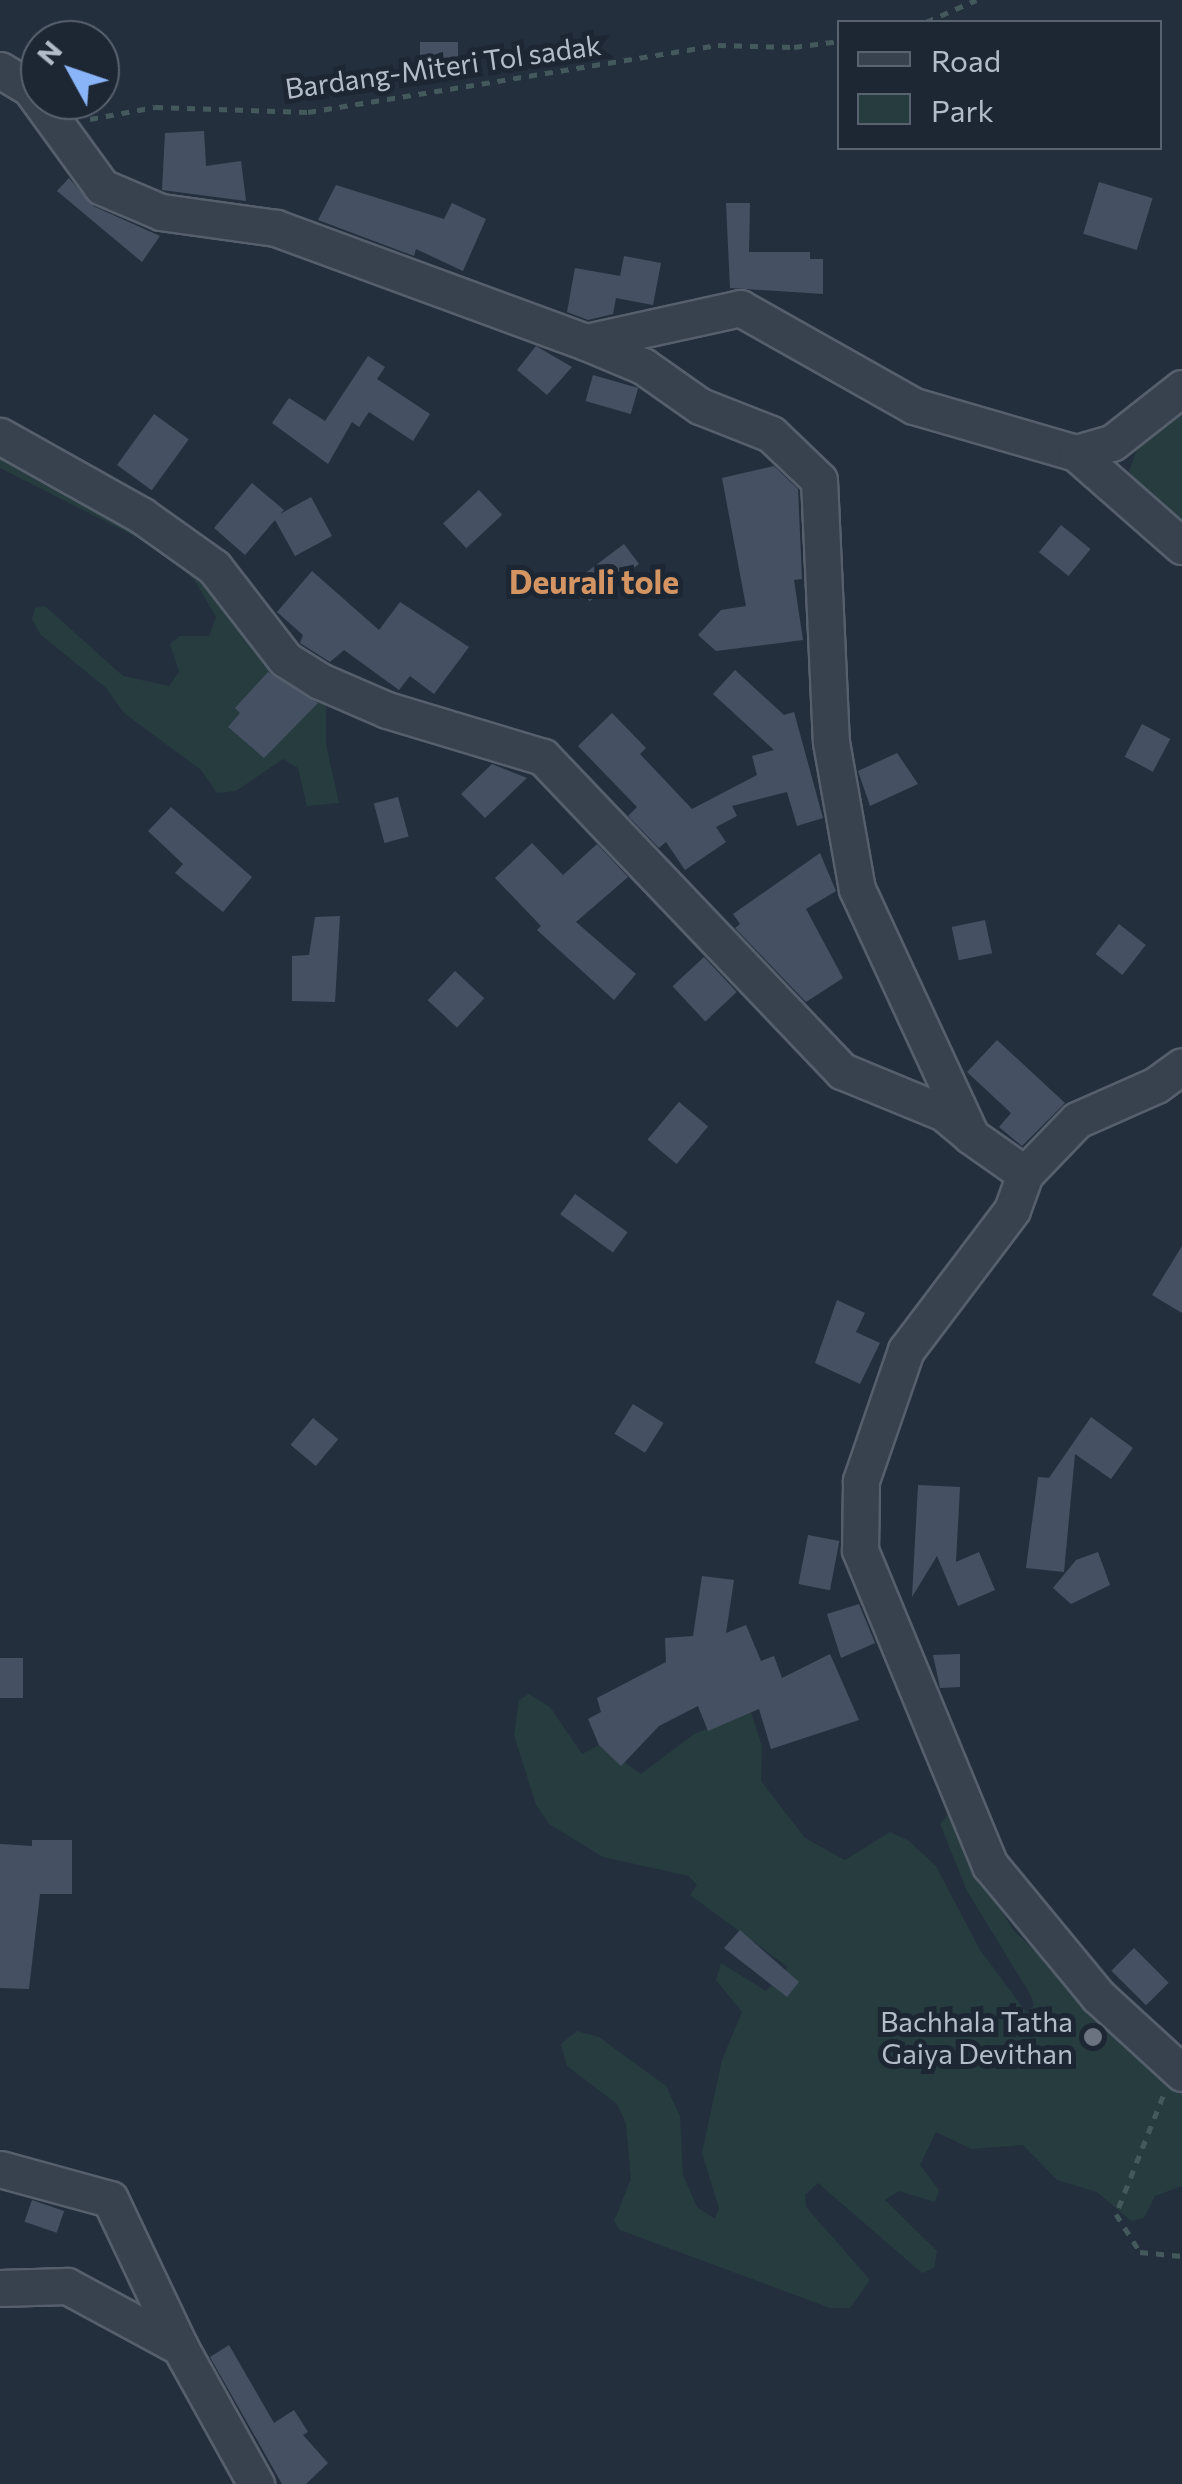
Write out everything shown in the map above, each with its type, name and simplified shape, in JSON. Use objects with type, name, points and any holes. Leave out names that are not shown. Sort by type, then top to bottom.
[{"type":"street","points":[[0,70],[30,88],[65,143],[102,187],[161,212],[276,228],[586,342],[643,366],[700,406],[771,434],[819,480],[831,742],[857,889],[971,1136]]},
{"type":"street","points":[[586,342],[740,308],[914,406],[1076,453],[1182,546]]},
{"type":"street","points":[[1076,453],[1112,443],[1182,388]]},
{"type":"street","points":[[0,436],[141,515],[214,567],[285,659],[320,681],[387,710],[543,757],[842,1071],[944,1113],[1025,1174]]},
{"type":"street","points":[[1178,2071],[1098,1996],[990,1865],[860,1550],[861,1481],[906,1350],[1012,1210],[1025,1174],[1077,1120],[1156,1086],[1182,1066]]},
{"type":"street","points":[[0,2169],[110,2199],[180,2347],[256,2484]]},
{"type":"street","points":[[0,2288],[67,2286],[180,2347]]},
{"type":"path","points":[[931,20],[976,0]]},
{"type":"path","name":"Bardang-Miteri Tol sadak","points":[[65,143],[78,121],[155,107],[308,112],[718,44],[794,48],[837,41]]},
{"type":"path","points":[[1178,2071],[1116,2214],[1140,2252],[1182,2256]]},
{"type":"green space","points":[[1182,395],[1182,520],[1144,491],[1129,471],[1145,428]]},
{"type":"green space","points":[[0,453],[181,554],[326,692],[326,744],[339,803],[307,806],[298,768],[283,759],[236,791],[217,793],[201,770],[124,713],[106,688],[40,634],[32,619],[35,608],[45,606],[123,676],[169,686],[179,672],[170,644],[180,636],[209,636],[216,617],[195,581],[164,551],[0,468]]},
{"type":"green space","points":[[529,1694],[550,1707],[582,1754],[599,1745],[641,1774],[694,1734],[751,1712],[762,1746],[761,1781],[805,1838],[845,1860],[890,1832],[909,1841],[936,1866],[980,1950],[1027,2013],[1034,2005],[1030,1994],[967,1891],[940,1824],[952,1810],[971,1859],[1013,1930],[1182,2089],[1182,2186],[1155,2196],[1144,2218],[1131,2221],[1097,2192],[1057,2180],[1023,2145],[971,2149],[936,2132],[920,2165],[939,2190],[935,2202],[899,2191],[885,2200],[937,2251],[934,2268],[922,2273],[818,2183],[805,2195],[806,2207],[870,2280],[850,2308],[830,2308],[620,2230],[614,2221],[631,2179],[626,2124],[617,2104],[567,2066],[561,2044],[577,2031],[599,2037],[666,2086],[680,2116],[683,2175],[697,2207],[715,2219],[719,2208],[702,2153],[722,2060],[742,2012],[716,1980],[721,1963],[766,1991],[788,1967],[690,1895],[697,1885],[689,1876],[603,1857],[549,1824],[536,1805],[514,1735],[519,1700]]},
{"type":"building","points":[[420,42],[458,42],[458,78],[420,78]]},
{"type":"building","points":[[204,131],[206,166],[241,161],[246,201],[162,190],[165,133]]},
{"type":"building","points":[[69,178],[93,206],[160,236],[142,262],[57,191]]},
{"type":"building","points":[[1099,182],[1153,198],[1137,250],[1083,234]]},
{"type":"building","points":[[336,185],[444,219],[452,203],[486,219],[463,271],[416,249],[414,256],[318,220]]},
{"type":"building","points":[[726,203],[750,203],[749,252],[810,252],[810,259],[823,259],[823,294],[730,288]]},
{"type":"building","points":[[624,256],[661,263],[653,305],[616,298],[613,314],[588,320],[567,312],[575,268],[620,276]]},
{"type":"building","points":[[536,346],[572,367],[547,395],[517,370]]},
{"type":"building","points":[[368,356],[385,367],[377,379],[430,414],[413,441],[369,412],[359,427],[352,422],[328,464],[272,423],[289,398],[325,421]]},
{"type":"building","points":[[593,375],[638,388],[631,414],[586,401]]},
{"type":"building","points":[[154,414],[189,439],[152,490],[117,465]]},
{"type":"building","points":[[774,466],[798,489],[802,579],[794,580],[803,640],[716,651],[698,635],[721,610],[746,606],[722,478]]},
{"type":"building","points":[[252,483],[284,510],[280,514],[311,497],[332,536],[295,556],[275,520],[245,555],[214,528]]},
{"type":"building","points":[[479,490],[502,515],[466,548],[443,523]]},
{"type":"building","points":[[1061,525],[1091,549],[1069,576],[1039,552]]},
{"type":"building","points":[[624,544],[639,564],[590,601],[574,581]]},
{"type":"building","points":[[312,571],[379,630],[400,602],[469,647],[434,694],[410,676],[399,690],[344,650],[330,662],[300,643],[303,635],[277,612]]},
{"type":"building","points":[[735,670],[784,715],[794,712],[823,818],[797,826],[787,792],[732,806],[737,816],[716,827],[726,842],[685,870],[666,842],[659,848],[628,816],[637,807],[578,746],[612,713],[646,748],[640,754],[692,809],[757,775],[752,756],[774,750],[713,694]]},
{"type":"building","points":[[268,672],[318,703],[264,758],[228,727],[240,713],[235,708]]},
{"type":"building","points":[[1142,724],[1170,739],[1153,772],[1125,757]]},
{"type":"building","points":[[897,753],[918,784],[870,806],[858,771]]},
{"type":"building","points":[[492,764],[527,778],[485,818],[461,794]]},
{"type":"building","points":[[398,797],[409,837],[384,843],[374,803]]},
{"type":"building","points":[[171,807],[252,877],[223,912],[175,873],[183,864],[148,831]]},
{"type":"building","points":[[532,843],[563,875],[597,844],[628,877],[576,922],[636,974],[614,1000],[537,930],[541,926],[495,878]]},
{"type":"building","points":[[820,853],[836,891],[806,909],[843,978],[806,1002],[735,928],[740,924],[733,914]]},
{"type":"building","points":[[340,916],[335,1002],[292,1001],[292,956],[309,955],[315,917]]},
{"type":"building","points":[[985,920],[992,953],[959,960],[952,927]]},
{"type":"building","points":[[1119,924],[1146,945],[1122,975],[1096,954]]},
{"type":"building","points":[[704,957],[737,992],[705,1021],[673,986]]},
{"type":"building","points":[[455,971],[484,998],[457,1028],[428,1000]]},
{"type":"building","points":[[997,1040],[1065,1103],[1022,1146],[999,1127],[1011,1113],[967,1072]]},
{"type":"building","points":[[679,1102],[708,1126],[677,1164],[648,1140]]},
{"type":"building","points":[[575,1194],[628,1232],[613,1252],[560,1214]]},
{"type":"building","points":[[1182,1246],[1182,1313],[1152,1295]]},
{"type":"building","points":[[837,1300],[865,1313],[856,1332],[880,1343],[860,1384],[815,1363]]},
{"type":"building","points":[[633,1404],[664,1423],[645,1453],[614,1434]]},
{"type":"building","points":[[1091,1417],[1133,1448],[1111,1479],[1075,1454],[1064,1572],[1026,1568],[1038,1477],[1049,1478]]},
{"type":"building","points":[[313,1418],[338,1439],[316,1466],[291,1445]]},
{"type":"building","points":[[918,1485],[960,1487],[956,1562],[979,1552],[995,1590],[958,1606],[937,1556],[912,1597]]},
{"type":"building","points":[[808,1535],[839,1541],[830,1590],[798,1584]]},
{"type":"building","points":[[1098,1552],[1110,1585],[1071,1604],[1053,1588],[1076,1560]]},
{"type":"building","points":[[702,1576],[734,1580],[726,1633],[746,1625],[761,1661],[774,1656],[782,1678],[830,1654],[859,1720],[771,1749],[759,1709],[708,1731],[698,1706],[659,1726],[621,1766],[599,1745],[588,1719],[601,1712],[597,1698],[666,1662],[665,1638],[693,1636]]},
{"type":"building","points":[[859,1604],[875,1643],[841,1658],[827,1614]]},
{"type":"building","points":[[960,1654],[960,1687],[940,1688],[933,1655]]},
{"type":"building","points":[[0,1658],[23,1658],[23,1698],[0,1698]]},
{"type":"building","points":[[32,1840],[72,1840],[72,1894],[40,1894],[29,1989],[0,1988],[0,1844],[32,1846]]},
{"type":"building","points":[[740,1930],[799,1982],[787,1997],[724,1948]]},
{"type":"building","points":[[1134,1948],[1169,1983],[1146,2005],[1111,1971]]},
{"type":"building","points":[[32,2200],[64,2211],[57,2233],[25,2222]]},
{"type":"building","points":[[229,2345],[274,2423],[294,2410],[308,2432],[303,2435],[328,2463],[306,2484],[282,2484],[210,2357]]},
{"type":"place","name":"Bachhala Tatha Gaiya Devithan","points":[[1093,2037]]},
{"type":"district","name":"Deurali tole","points":[[594,581]]}]
